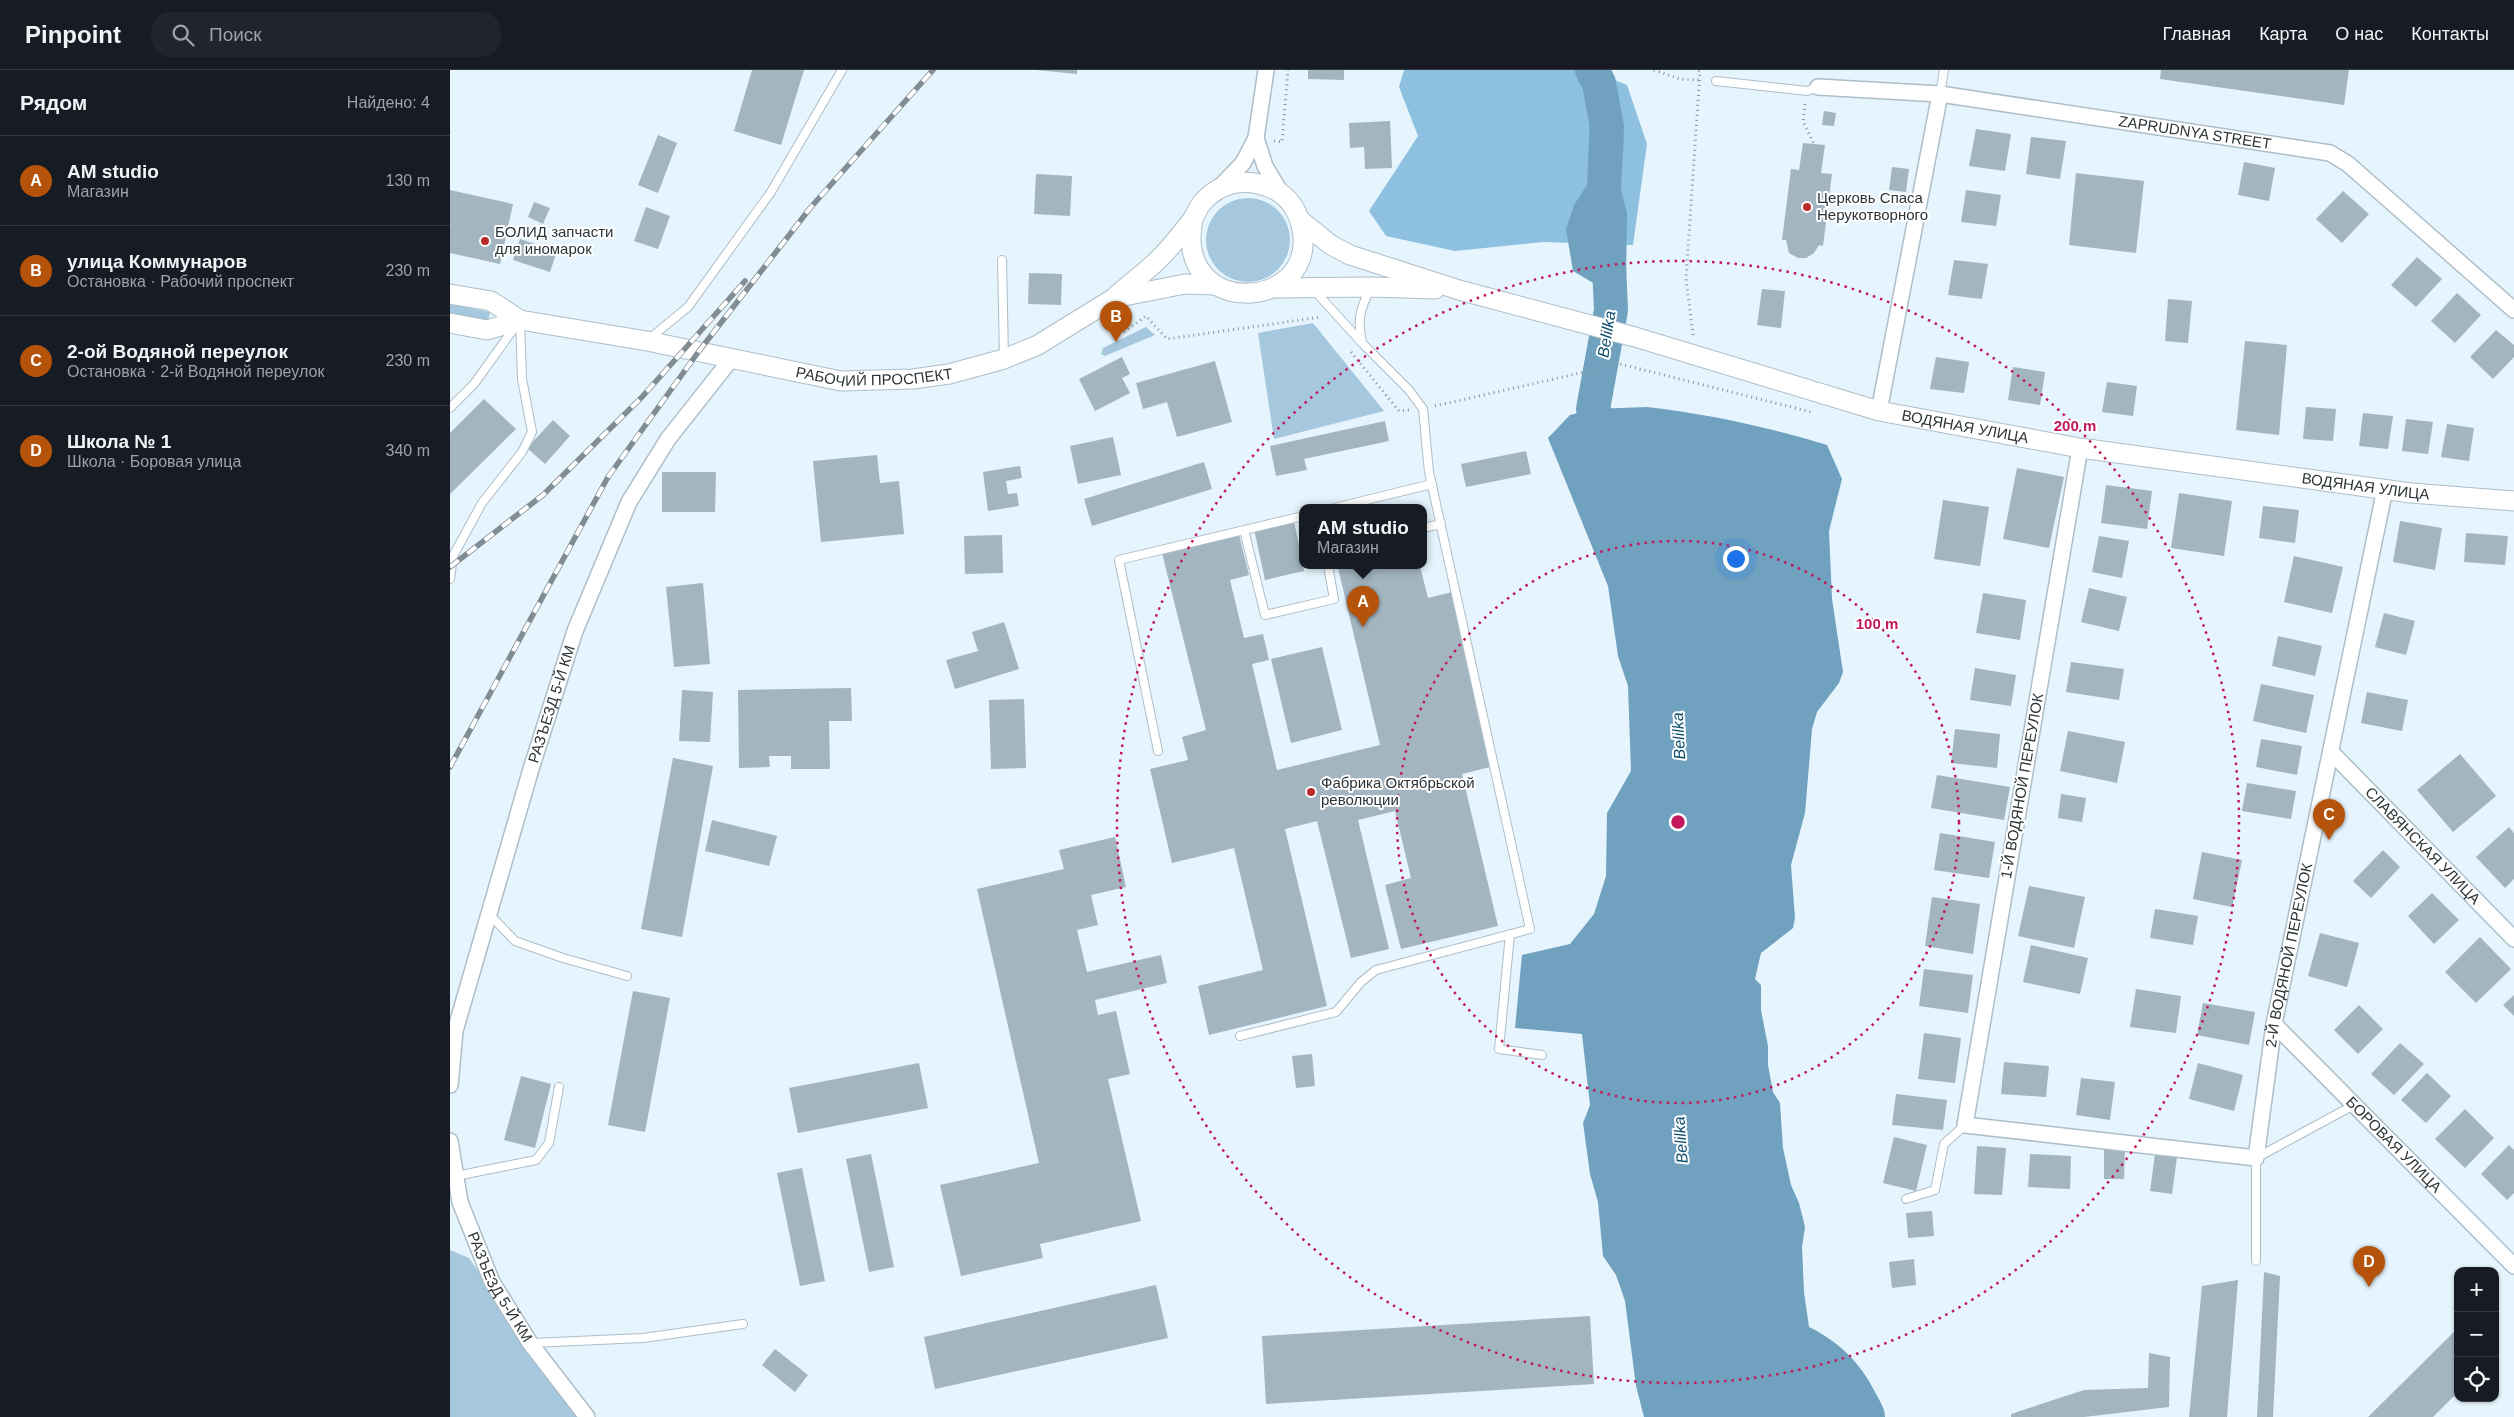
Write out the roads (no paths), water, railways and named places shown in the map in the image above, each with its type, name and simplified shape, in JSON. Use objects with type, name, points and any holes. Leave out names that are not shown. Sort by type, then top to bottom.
[{"type":"street","points":[[1114,298],[1160,258],[1193,219],[1201,204],[1243,163],[1256,138],[1266,70]]},
{"type":"street","name":"ZAPRUDNYA STREET","points":[[1813,89],[1940,94],[2330,153],[2348,164],[2514,310]]},
{"type":"street","points":[[1879,411],[1940,94]]},
{"type":"street","points":[[1193,219],[1190,236],[1192,253],[1200,271],[1215,285],[1228,292],[1242,295],[1258,294],[1274,288],[1285,280],[1296,266],[1302,251],[1303,235],[1301,221],[1294,207],[1281,192],[1265,166],[1256,138]]},
{"type":"street","points":[[1218,189],[1232,183],[1244,181],[1260,183],[1281,192]]},
{"type":"street","points":[[1301,221],[1331,244],[1350,255],[1459,290]]},
{"type":"street","name":"РАБОЧИЙ ПРОСПЕКТ","points":[[450,294],[491,301],[520,320],[646,341],[841,381],[922,378],[949,374],[1004,359],[1038,345],[1114,298],[1185,284],[1215,285]]},
{"type":"street","points":[[1274,288],[1371,287],[1459,290]]},
{"type":"street","name":"ВОДЯНАЯ УЛИЦА","points":[[1459,290],[1635,337],[1879,411],[2080,448],[2385,490],[2514,501]]},
{"type":"street","name":"РАБОЧИЙ ПРОСПЕКТ","points":[[450,323],[486,330],[520,320]]},
{"type":"street","name":"РАЗЪЕЗД 5-Й КМ","points":[[450,1077],[456,1031],[531,769],[575,631],[628,502],[668,439],[732,358]]},
{"type":"street","name":"1-Й ВОДЯНОЙ ПЕРЕУЛОК","points":[[1965,1125],[2080,448]]},
{"type":"street","name":"2-Й ВОДЯНОЙ ПЕРЕУЛОК","points":[[2256,1158],[2274,1024],[2385,490]]},
{"type":"street","name":"СЛАВЯНСКАЯ УЛИЦА","points":[[2331,752],[2514,938]]},
{"type":"street","name":"БОРОВАЯ УЛИЦА","points":[[2274,1024],[2514,1266]]},
{"type":"street","points":[[1965,1125],[2256,1158]]},
{"type":"street","name":"РАЗЪЕЗД 5-Й КМ","points":[[450,1141],[460,1202],[492,1282],[530,1343],[587,1417]]},
{"type":"lane","points":[[646,341],[688,307],[771,192],[842,70]]},
{"type":"lane","points":[[1940,94],[1944,70]]},
{"type":"lane","points":[[1716,81],[1813,89]]},
{"type":"lane","points":[[1002,260],[1004,359]]},
{"type":"lane","points":[[1240,1036],[1336,1012],[1346,1004],[1361,982],[1376,970],[1530,929],[1432,484],[1423,409],[1409,390],[1363,344],[1312,287]]},
{"type":"lane","points":[[1363,344],[1358,324],[1360,307],[1371,287]]},
{"type":"lane","points":[[450,408],[474,384],[520,320]]},
{"type":"lane","points":[[450,579],[453,556],[482,503],[522,452],[532,432],[522,379],[520,320]]},
{"type":"lane","points":[[1354,504],[1432,484]]},
{"type":"lane","points":[[1158,751],[1119,560],[1299,517]]},
{"type":"lane","points":[[1427,527],[1441,524]]},
{"type":"lane","points":[[1244,530],[1265,615],[1334,598],[1329,569]]},
{"type":"lane","points":[[490,916],[515,941],[563,958],[627,976]]},
{"type":"lane","points":[[1510,934],[1499,1049],[1542,1055]]},
{"type":"lane","points":[[456,1176],[536,1160],[549,1143],[559,1086]]},
{"type":"lane","points":[[2256,1261],[2256,1158],[2354,1105]]},
{"type":"lane","points":[[1906,1199],[1935,1190],[1944,1144],[1965,1125]]},
{"type":"lane","points":[[530,1343],[642,1338],[742,1324]]},
{"type":"water","points":[[1599,83],[1618,117],[1624,133],[1621,190],[1627,213],[1626,282],[1618,309],[1611,310],[1600,287],[1573,271],[1566,229],[1574,205],[1587,185],[1590,118]]},
{"type":"water","points":[[1647,407],[1693,413],[1738,422],[1783,432],[1827,445],[1842,479],[1829,531],[1832,599],[1843,672],[1839,683],[1817,712],[1812,729],[1805,813],[1791,865],[1795,918],[1793,928],[1761,953],[1755,979],[1761,985],[1761,1010],[1768,1046],[1768,1065],[1773,1092],[1780,1103],[1783,1148],[1791,1185],[1799,1203],[1805,1227],[1802,1247],[1804,1292],[1809,1327],[1839,1346],[1863,1371],[1880,1401],[1885,1417],[1644,1417],[1636,1386],[1625,1301],[1616,1275],[1603,1256],[1598,1202],[1590,1174],[1583,1123],[1590,1105],[1582,1034],[1515,1028],[1522,955],[1570,944],[1594,914],[1606,876],[1607,813],[1631,771],[1628,686],[1618,656],[1608,586],[1548,438],[1570,415],[1593,409]]},
{"type":"waterway","name":"Belilka","points":[[1592,70],[1599,83],[1607,127]]},
{"type":"waterway","name":"Belilka","points":[[1609,265],[1611,310],[1593,409],[1612,451]]},
{"type":"railway","points":[[450,767],[608,477],[699,351],[811,207],[933,70]]},
{"type":"railway","points":[[450,567],[543,495],[642,397],[745,281]]},
{"type":"place","name":"Церковь Спаса Нерукотворного","points":[[1807,207]]},
{"type":"place","name":"БОЛИД запчасти для иномарок","points":[[485,241]]},
{"type":"place","name":"улица Коммунаров","points":[[1116,342]]},
{"type":"place","name":"AM studio","points":[[1363,627]]},
{"type":"place","name":"Фабрика Октябрьской революции","points":[[1311,792]]},
{"type":"place","name":"2-ой Водяной переулок","points":[[2329,840]]},
{"type":"place","name":"Школа № 1","points":[[2369,1287]]}]
